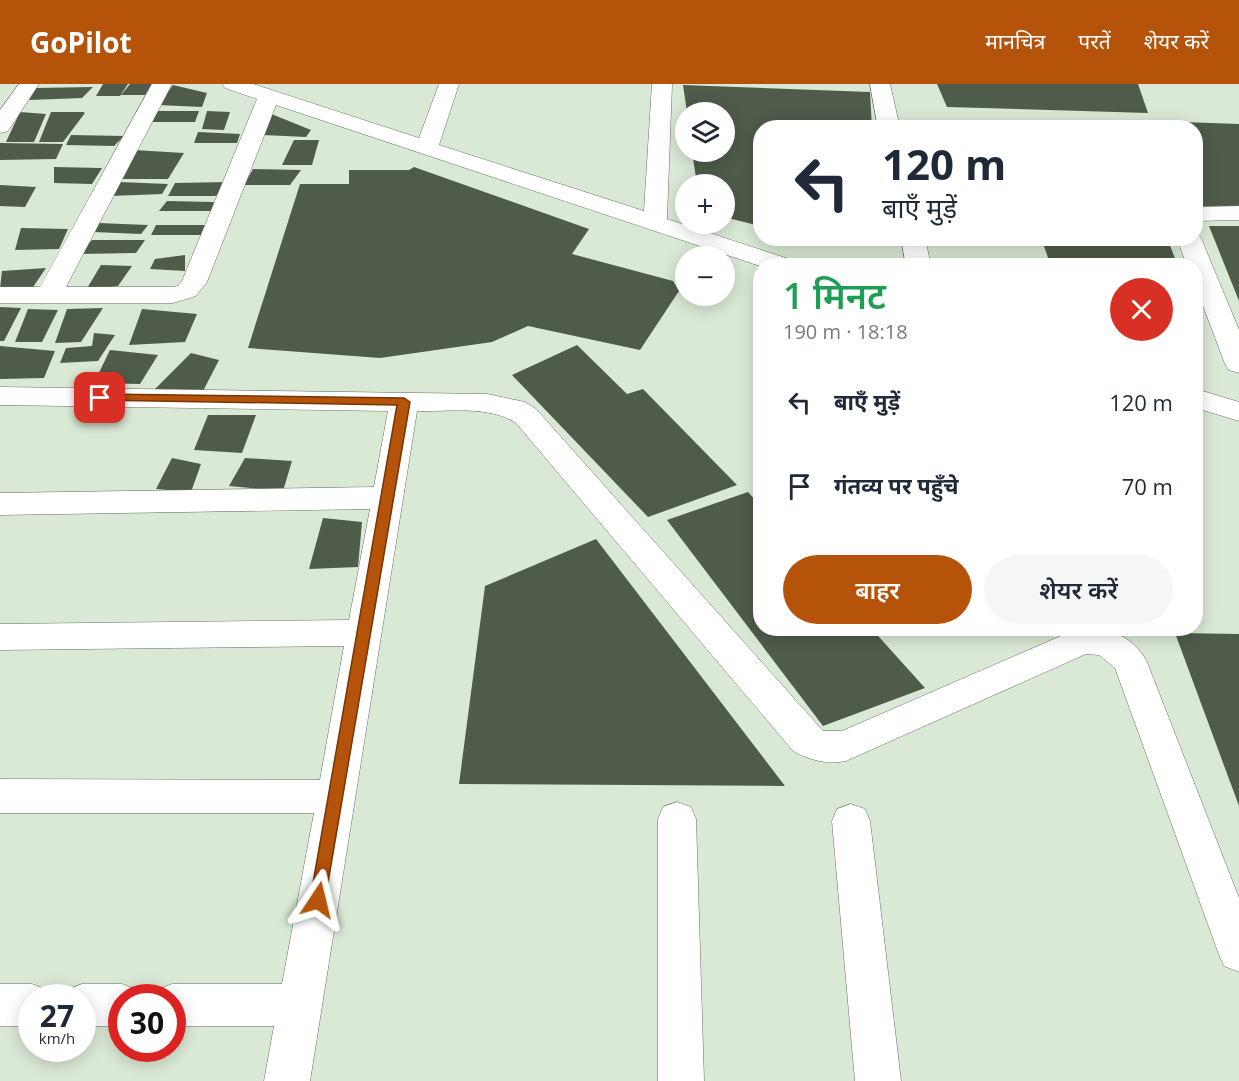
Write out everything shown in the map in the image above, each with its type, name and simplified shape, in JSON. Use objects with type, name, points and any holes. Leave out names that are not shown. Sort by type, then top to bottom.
[{"type":"street","points":[[0,126],[29,84]]},
{"type":"street","points":[[48,295],[162,84]]},
{"type":"street","points":[[232,84],[762,258]]},
{"type":"street","points":[[427,148],[449,84]]},
{"type":"street","points":[[656,223],[662,84]]},
{"type":"street","points":[[880,84],[887,120]]},
{"type":"street","points":[[0,295],[173,295],[187,291],[194,282],[269,96]]},
{"type":"street","points":[[1203,214],[1239,213]]},
{"type":"street","points":[[1203,273],[1239,364]]},
{"type":"street","points":[[2,400],[404,402],[500,404],[515,409],[526,416],[806,740],[830,749],[846,746],[1082,641],[1097,640],[1110,643],[1130,662],[1239,952]]},
{"type":"street","points":[[1203,400],[1239,412]]},
{"type":"street","points":[[287,1081],[404,402]]},
{"type":"street","points":[[0,504],[387,498]]},
{"type":"street","points":[[0,637],[364,633]]},
{"type":"street","points":[[0,796],[336,797]]},
{"type":"street","points":[[677,819],[681,1081]]},
{"type":"street","points":[[851,821],[878,1081]]},
{"type":"street","points":[[0,1005],[18,1005]]},
{"type":"street","points":[[186,1005],[300,1005]]},
{"type":"building","points":[[103,84],[128,84],[120,96],[96,96]]},
{"type":"building","points":[[130,84],[152,84],[145,95],[121,95]]},
{"type":"building","points":[[937,84],[1138,84],[1148,113],[947,107]]},
{"type":"building","points":[[173,85],[207,93],[202,107],[158,105]]},
{"type":"building","points":[[683,85],[870,92],[872,120],[753,120],[753,224],[735,220],[735,174],[695,174],[694,162],[735,162],[735,102],[686,102]]},
{"type":"building","points":[[93,87],[82,98],[29,100],[35,88]]},
{"type":"building","points":[[154,111],[199,111],[195,122],[147,122]]},
{"type":"building","points":[[207,111],[230,112],[224,130],[202,129]]},
{"type":"building","points":[[20,112],[46,114],[34,142],[6,142]]},
{"type":"building","points":[[51,112],[85,113],[63,142],[39,142]]},
{"type":"building","points":[[269,113],[311,130],[306,137],[263,135]]},
{"type":"building","points":[[1203,123],[1239,124],[1239,209],[1203,208]]},
{"type":"building","points":[[198,132],[240,134],[237,143],[194,143]]},
{"type":"building","points":[[71,135],[124,136],[114,146],[66,145]]},
{"type":"building","points":[[294,140],[319,140],[312,165],[282,165]]},
{"type":"building","points":[[0,143],[63,144],[56,159],[0,160]]},
{"type":"building","points":[[134,150],[184,153],[168,179],[121,179]]},
{"type":"building","points":[[54,167],[102,168],[92,184],[54,183]]},
{"type":"building","points":[[414,167],[589,229],[572,254],[673,281],[675,297],[640,350],[528,326],[492,342],[380,358],[248,348],[300,184],[349,184],[349,170],[409,170]]},
{"type":"building","points":[[253,169],[301,170],[290,185],[244,185]]},
{"type":"building","points":[[119,182],[168,184],[162,194],[111,196]]},
{"type":"building","points":[[227,182],[216,196],[168,196],[175,183]]},
{"type":"building","points":[[0,185],[36,187],[25,207],[0,206]]},
{"type":"building","points":[[167,201],[216,203],[214,211],[159,211]]},
{"type":"building","points":[[98,223],[148,225],[141,234],[93,232]]},
{"type":"building","points":[[156,225],[207,225],[203,235],[151,235]]},
{"type":"building","points":[[1209,226],[1239,226],[1239,301]]},
{"type":"building","points":[[21,228],[68,229],[59,249],[15,250]]},
{"type":"building","points":[[92,240],[145,240],[136,253],[79,254]]},
{"type":"building","points":[[1044,246],[1170,246],[1175,258],[1048,258]]},
{"type":"building","points":[[185,255],[185,271],[150,269],[155,259]]},
{"type":"building","points":[[101,265],[132,266],[118,286],[86,290]]},
{"type":"building","points":[[46,268],[31,290],[0,288],[2,271]]},
{"type":"building","points":[[0,307],[21,308],[4,341],[0,341]]},
{"type":"building","points":[[103,308],[81,342],[55,343],[67,309]]},
{"type":"building","points":[[28,309],[58,310],[42,342],[15,342]]},
{"type":"building","points":[[142,309],[197,314],[185,342],[129,345]]},
{"type":"building","points":[[94,333],[115,335],[98,361],[60,363],[66,348],[92,346]]},
{"type":"building","points":[[577,345],[627,394],[643,389],[737,485],[648,517],[512,375]]},
{"type":"building","points":[[0,346],[55,351],[44,378],[0,379]]},
{"type":"building","points":[[110,350],[158,355],[140,384],[94,383]]},
{"type":"building","points":[[191,353],[219,360],[201,395],[154,390]]},
{"type":"building","points":[[208,415],[256,415],[242,453],[194,450]]},
{"type":"building","points":[[172,458],[201,464],[191,492],[156,489]]},
{"type":"building","points":[[245,458],[292,461],[283,491],[229,486]]},
{"type":"building","points":[[748,492],[753,497],[753,634],[667,520]]},
{"type":"building","points":[[323,518],[362,522],[358,567],[309,569]]},
{"type":"building","points":[[596,539],[785,786],[459,784],[485,586]]},
{"type":"building","points":[[1239,634],[1239,806],[1176,636]]},
{"type":"building","points":[[755,636],[878,636],[925,688],[823,726]]},
{"type":"route","points":[[100,398],[404,402],[318,900]]}]
